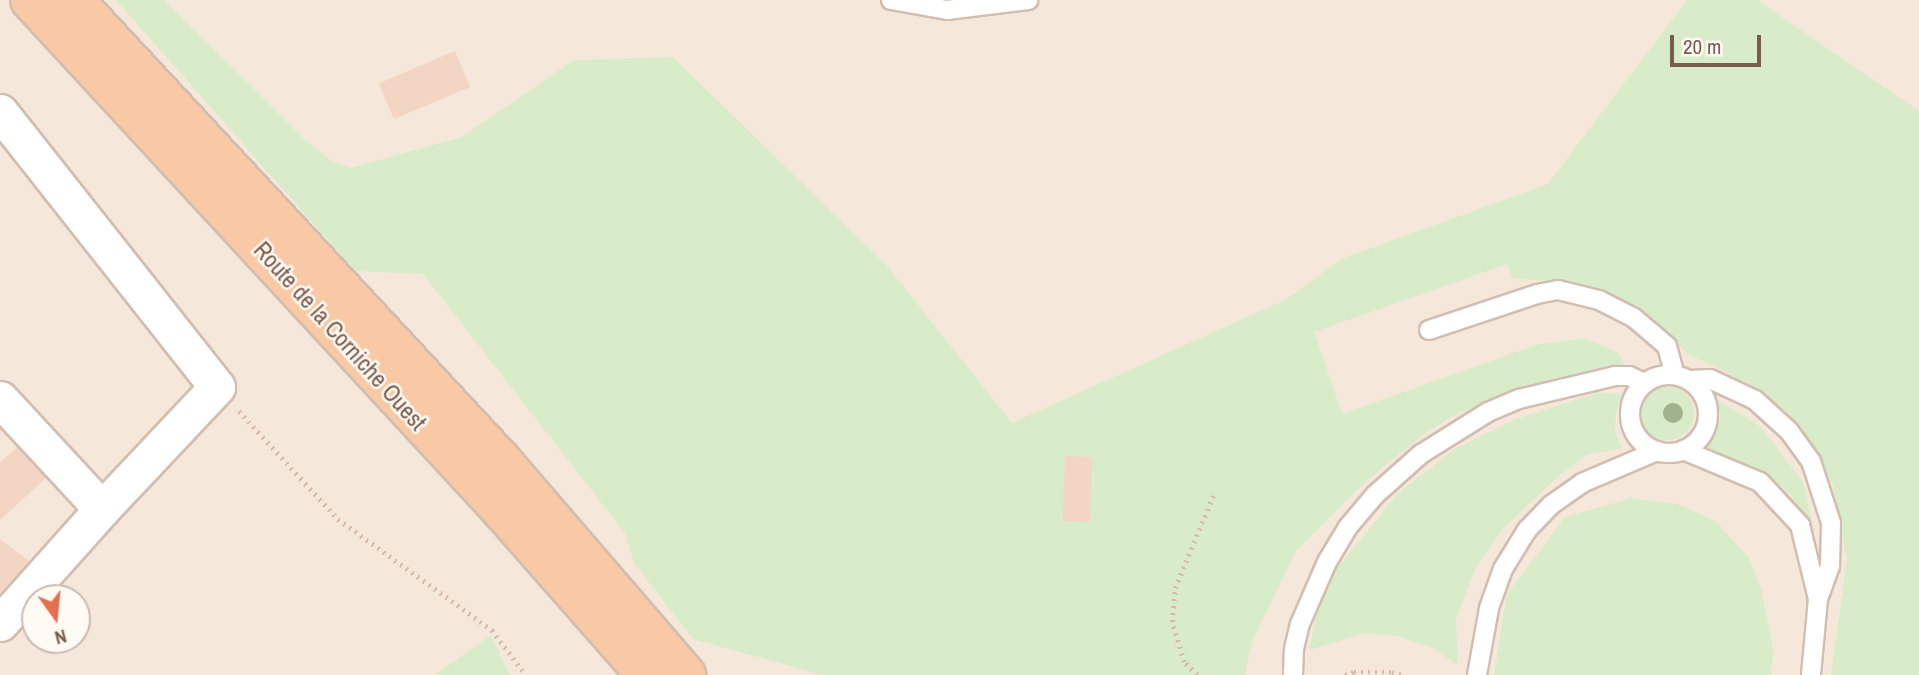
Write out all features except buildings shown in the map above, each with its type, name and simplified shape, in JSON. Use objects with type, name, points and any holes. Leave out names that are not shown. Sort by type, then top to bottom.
[{"type":"highway","name":"Route de la Corniche Ouest","points":[[30,0],[519,530],[646,675]]},
{"type":"highway","name":"Route de la Corniche Ouest","points":[[74,0],[503,462],[686,675]]},
{"type":"street","points":[[0,112],[217,387],[0,623]]},
{"type":"street","points":[[0,399],[102,509]]},
{"type":"lane","points":[[891,0],[947,10],[1028,0]]},
{"type":"lane","points":[[1429,330],[1537,294],[1558,290],[1599,300],[1634,318],[1667,346],[1683,378],[1706,400],[1707,424],[1702,435],[1683,450]]},
{"type":"lane","points":[[1657,451],[1639,440],[1630,421],[1632,400],[1644,383],[1659,375],[1710,379],[1755,400],[1789,430],[1811,461],[1831,523],[1830,566],[1818,599],[1811,675]]},
{"type":"lane","points":[[1293,675],[1294,649],[1300,624],[1326,562],[1348,527],[1375,495],[1422,454],[1488,412],[1520,399],[1615,376],[1629,376],[1644,383]]},
{"type":"lane","points":[[1477,675],[1489,608],[1503,569],[1527,530],[1551,505],[1582,483],[1657,451],[1683,450],[1695,458],[1760,482],[1800,525],[1818,599]]},
{"type":"path","points":[[217,387],[338,519],[492,630],[526,675]]},
{"type":"path","points":[[1197,675],[1184,662],[1172,622],[1175,588],[1213,496]]},
{"type":"path","points":[[1345,675],[1354,672],[1392,671],[1402,675]]},
{"type":"shaded area","points":[[0,0],[1919,0],[1919,675],[0,675]]},
{"type":"green space","points":[[116,0],[164,0],[304,139],[330,160],[351,168],[462,137],[574,60],[673,57],[888,267],[1012,423],[1287,299],[1341,259],[1548,184],[1687,0],[1757,0],[1919,111],[1919,675],[1831,675],[1847,561],[1833,485],[1789,414],[1725,371],[1689,355],[1637,305],[1547,281],[1512,278],[1507,264],[1314,332],[1342,414],[1536,345],[1584,338],[1617,352],[1625,365],[1459,412],[1424,434],[1365,482],[1296,551],[1252,642],[1245,675],[823,675],[693,639],[634,563],[625,533],[423,274],[355,271]]},
{"type":"green space","points":[[1667,386],[1686,394],[1694,413],[1686,432],[1667,440],[1648,432],[1640,413],[1648,394]]},
{"type":"green space","points":[[1597,393],[1622,394],[1616,412],[1615,431],[1622,448],[1586,455],[1552,482],[1503,529],[1476,567],[1456,619],[1458,665],[1431,647],[1397,636],[1365,633],[1309,650],[1316,617],[1335,571],[1397,494],[1456,448],[1516,419]]},
{"type":"green space","points":[[1715,398],[1761,427],[1803,482],[1815,534],[1791,495],[1767,474],[1700,450],[1717,431],[1721,417]]},
{"type":"green space","points":[[1631,498],[1677,504],[1715,521],[1749,558],[1762,592],[1773,649],[1771,675],[1494,675],[1507,594],[1565,517]]},
{"type":"green space","points":[[491,635],[510,675],[435,675]]}]
